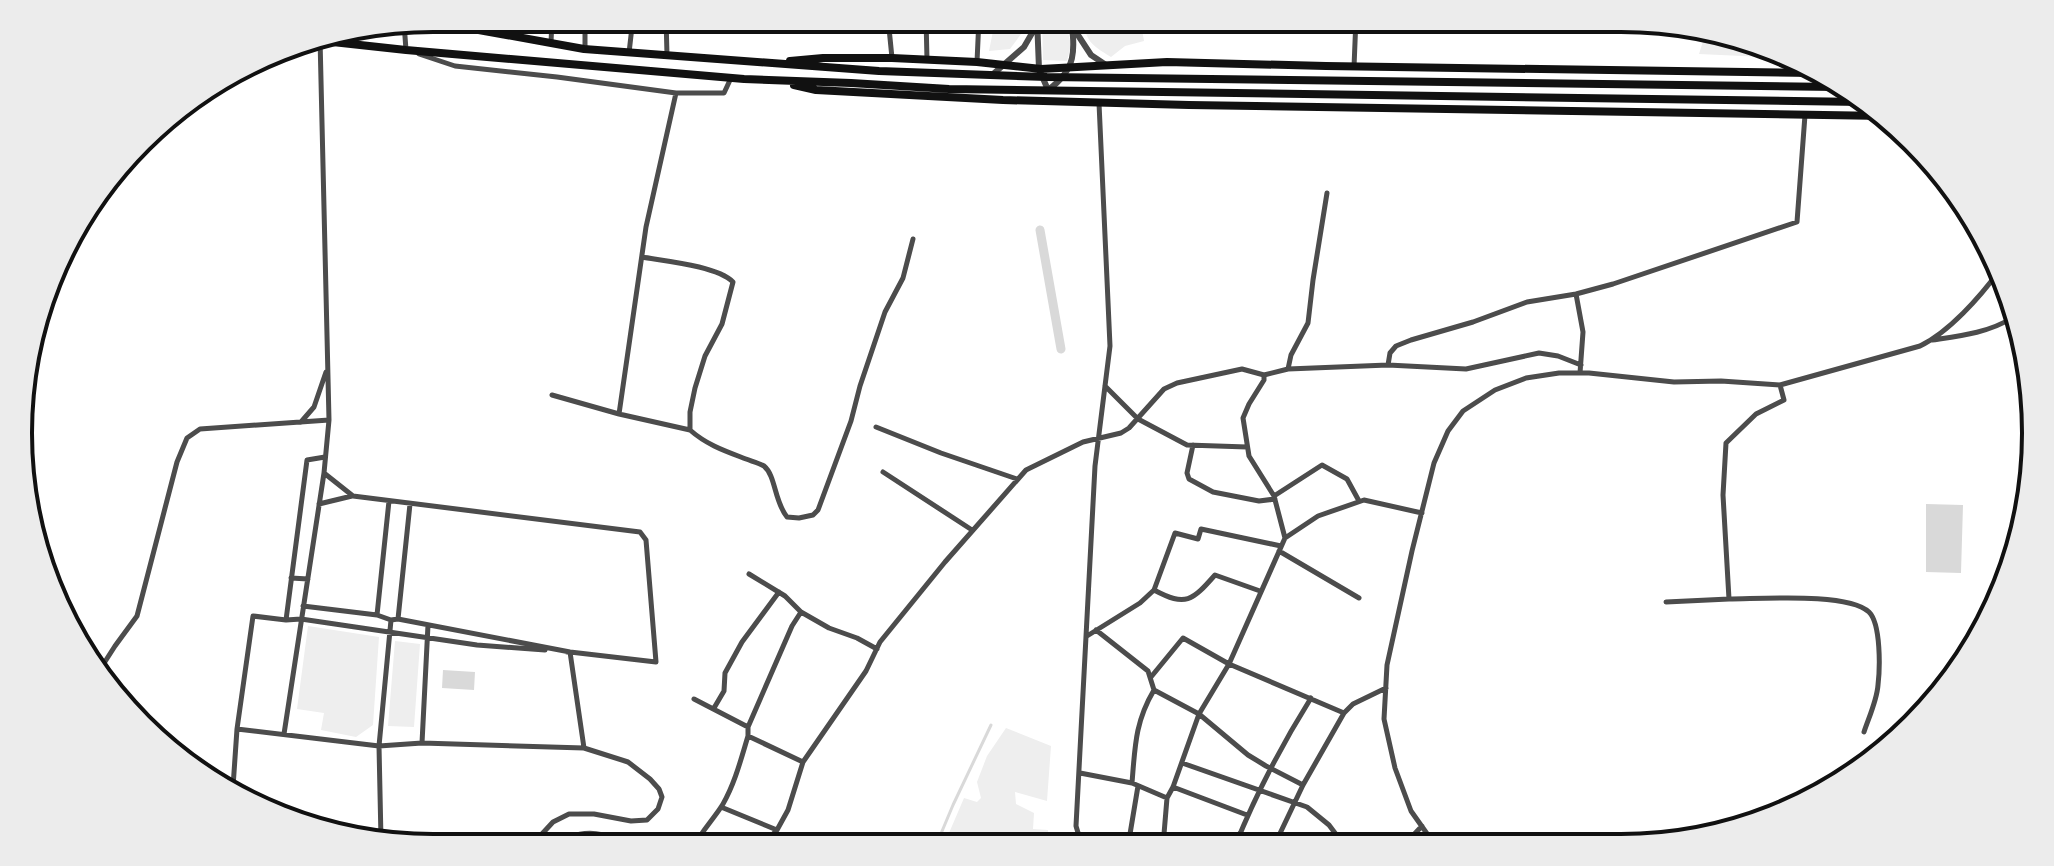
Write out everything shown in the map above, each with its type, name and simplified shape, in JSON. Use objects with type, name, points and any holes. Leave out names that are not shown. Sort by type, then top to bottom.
[{"type":"highway","points":[[488,32],[584,49],[879,71],[1823,87]]},
{"type":"highway","points":[[345,42],[731,78],[949,89],[1847,102]]},
{"type":"highway","points":[[766,63],[823,58],[892,58],[977,62],[1041,73]]},
{"type":"highway","points":[[1066,73],[1107,66],[1181,62],[1798,73]]},
{"type":"highway","points":[[774,80],[816,90],[896,96],[1401,109],[1866,116]]},
{"type":"highway","points":[[1339,96],[1401,109]]},
{"type":"street","points":[[515,32],[515,37]]},
{"type":"street","points":[[551,32],[551,43]]},
{"type":"street","points":[[584,49],[585,32]]},
{"type":"street","points":[[629,53],[631,32]]},
{"type":"street","points":[[666,32],[667,55]]},
{"type":"street","points":[[889,32],[892,58]]},
{"type":"street","points":[[926,32],[927,60]]},
{"type":"street","points":[[977,62],[978,32]]},
{"type":"street","points":[[992,75],[1024,47],[1032,32]]},
{"type":"street","points":[[1038,32],[1041,73],[1048,90],[1066,73],[1073,60],[1072,32]]},
{"type":"street","points":[[1077,32],[1091,55],[1107,66]]},
{"type":"street","points":[[1354,67],[1355,32]]},
{"type":"street","points":[[405,33],[406,50],[455,66],[676,93],[724,93],[731,78]]},
{"type":"street","points":[[284,734],[324,473],[329,420],[320,48]]},
{"type":"street","points":[[619,414],[646,227],[676,93]]},
{"type":"street","points":[[1078,834],[1076,826],[1098,440],[1110,346],[1099,102]]},
{"type":"street","points":[[1388,365],[1390,353],[1396,346],[1411,340],[1527,302],[1613,284],[1797,222],[1805,115]]},
{"type":"street","points":[[1288,369],[1291,355],[1308,323],[1327,193]]},
{"type":"street","points":[[552,395],[690,430],[704,442],[764,467],[772,478],[781,509],[787,517],[813,515],[825,494],[885,312],[903,278],[913,239]]},
{"type":"street","points":[[642,257],[703,268],[729,277],[733,282],[722,324],[705,356],[695,388],[690,430]]},
{"type":"street","points":[[1427,834],[1411,811],[1395,768],[1384,719],[1387,665],[1434,463],[1448,431],[1463,411],[1495,390],[1526,378],[1559,373],[1674,382],[1780,385],[1920,346],[1932,340],[1991,280]]},
{"type":"street","points":[[1576,294],[1583,332],[1580,373]]},
{"type":"street","points":[[1932,340],[1972,334],[2006,321]]},
{"type":"street","points":[[773,834],[788,810],[803,762],[866,671],[880,642],[972,530],[1026,470],[1083,442],[1121,433],[1164,389],[1177,383],[1242,369],[1264,375],[1288,369],[1388,365],[1466,369],[1539,353],[1581,365]]},
{"type":"street","points":[[301,422],[314,407],[328,367]]},
{"type":"street","points":[[1264,375],[1243,418],[1249,456],[1275,498],[1285,538]]},
{"type":"street","points":[[1729,599],[1723,495],[1726,443],[1756,414],[1784,400],[1780,385]]},
{"type":"street","points":[[1105,386],[1138,419],[1187,445],[1247,447]]},
{"type":"street","points":[[105,663],[137,616],[177,462],[187,438],[200,429],[329,420]]},
{"type":"street","points":[[876,427],[1017,479]]},
{"type":"street","points":[[1193,445],[1187,473],[1189,479],[1213,492],[1259,501],[1275,498],[1322,465],[1347,479],[1359,501]]},
{"type":"street","points":[[286,620],[307,460],[325,457]]},
{"type":"street","points":[[883,472],[972,530]]},
{"type":"street","points":[[324,473],[353,496]]},
{"type":"street","points":[[233,781],[237,729],[253,616],[301,619],[477,645],[656,662],[646,540],[640,532],[353,496],[318,504]]},
{"type":"street","points":[[1164,834],[1167,798],[1199,714],[1229,664],[1285,538],[1318,516],[1364,500],[1422,513]]},
{"type":"street","points":[[377,615],[389,501]]},
{"type":"street","points":[[398,619],[410,504]]},
{"type":"street","points":[[1087,636],[1140,603],[1154,590],[1175,533],[1198,539],[1201,529],[1280,548],[1359,598]]},
{"type":"street","points":[[749,574],[779,592],[801,612],[877,649]]},
{"type":"street","points":[[1154,590],[1178,601],[1187,599],[1198,594],[1215,575],[1260,591]]},
{"type":"street","points":[[291,578],[308,579]]},
{"type":"street","points":[[714,708],[724,691],[725,673],[742,642],[779,592]]},
{"type":"street","points":[[1666,602],[1808,599],[1852,602],[1871,613],[1878,630],[1878,687],[1864,732]]},
{"type":"street","points":[[303,606],[377,615],[570,652]]},
{"type":"street","points":[[701,834],[730,792],[748,736],[748,727],[801,612]]},
{"type":"street","points":[[381,831],[379,746],[391,620]]},
{"type":"street","points":[[422,743],[428,625]]},
{"type":"street","points":[[1096,630],[1148,671],[1154,690],[1142,710],[1135,742],[1135,785],[1129,834]]},
{"type":"street","points":[[1151,677],[1183,638],[1229,664],[1344,713]]},
{"type":"street","points":[[570,652],[584,748]]},
{"type":"street","points":[[1279,834],[1294,801],[1344,713],[1353,704],[1386,688]]},
{"type":"street","points":[[1154,690],[1199,714],[1248,755],[1303,785]]},
{"type":"street","points":[[1243,834],[1240,833],[1247,815],[1269,768],[1311,698]]},
{"type":"street","points":[[694,699],[748,727]]},
{"type":"street","points":[[237,729],[379,746],[422,743],[584,748],[628,762],[650,779],[662,797],[658,809],[647,820],[569,814],[553,822],[542,834]]},
{"type":"street","points":[[748,736],[803,762]]},
{"type":"street","points":[[1182,763],[1307,807],[1336,834]]},
{"type":"street","points":[[1079,773],[1135,785],[1167,798]]},
{"type":"street","points":[[1173,787],[1247,815]]},
{"type":"street","points":[[721,807],[777,830]]},
{"type":"street","points":[[1414,834],[1422,826]]},
{"type":"street","points":[[576,834],[602,834]]},
{"type":"shaded area","points":[[993,32],[1023,32],[1010,49],[989,51]]},
{"type":"shaded area","points":[[1042,32],[1068,32],[1071,45],[1067,61],[1043,60]]},
{"type":"shaded area","points":[[1086,32],[1142,32],[1144,41],[1125,46],[1111,57],[1090,42]]},
{"type":"shaded area","points":[[1703,41],[1759,57],[1699,54]]},
{"type":"shaded area","points":[[1926,504],[1963,505],[1961,573],[1926,572]]},
{"type":"shaded area","points":[[308,626],[379,637],[373,725],[356,737],[321,730],[324,713],[297,709]]},
{"type":"shaded area","points":[[395,641],[420,644],[414,727],[388,726]]},
{"type":"shaded area","points":[[443,670],[475,672],[474,690],[442,688]]},
{"type":"shaded area","points":[[1006,728],[1051,746],[1047,801],[1015,792],[1016,804],[1034,813],[1033,829],[1048,830],[1048,834],[949,834],[964,798],[977,802],[981,798],[977,782],[987,756]]},
{"type":"waterway","points":[[1040,230],[1061,349]]},
{"type":"waterway","points":[[941,834],[991,725]]}]
